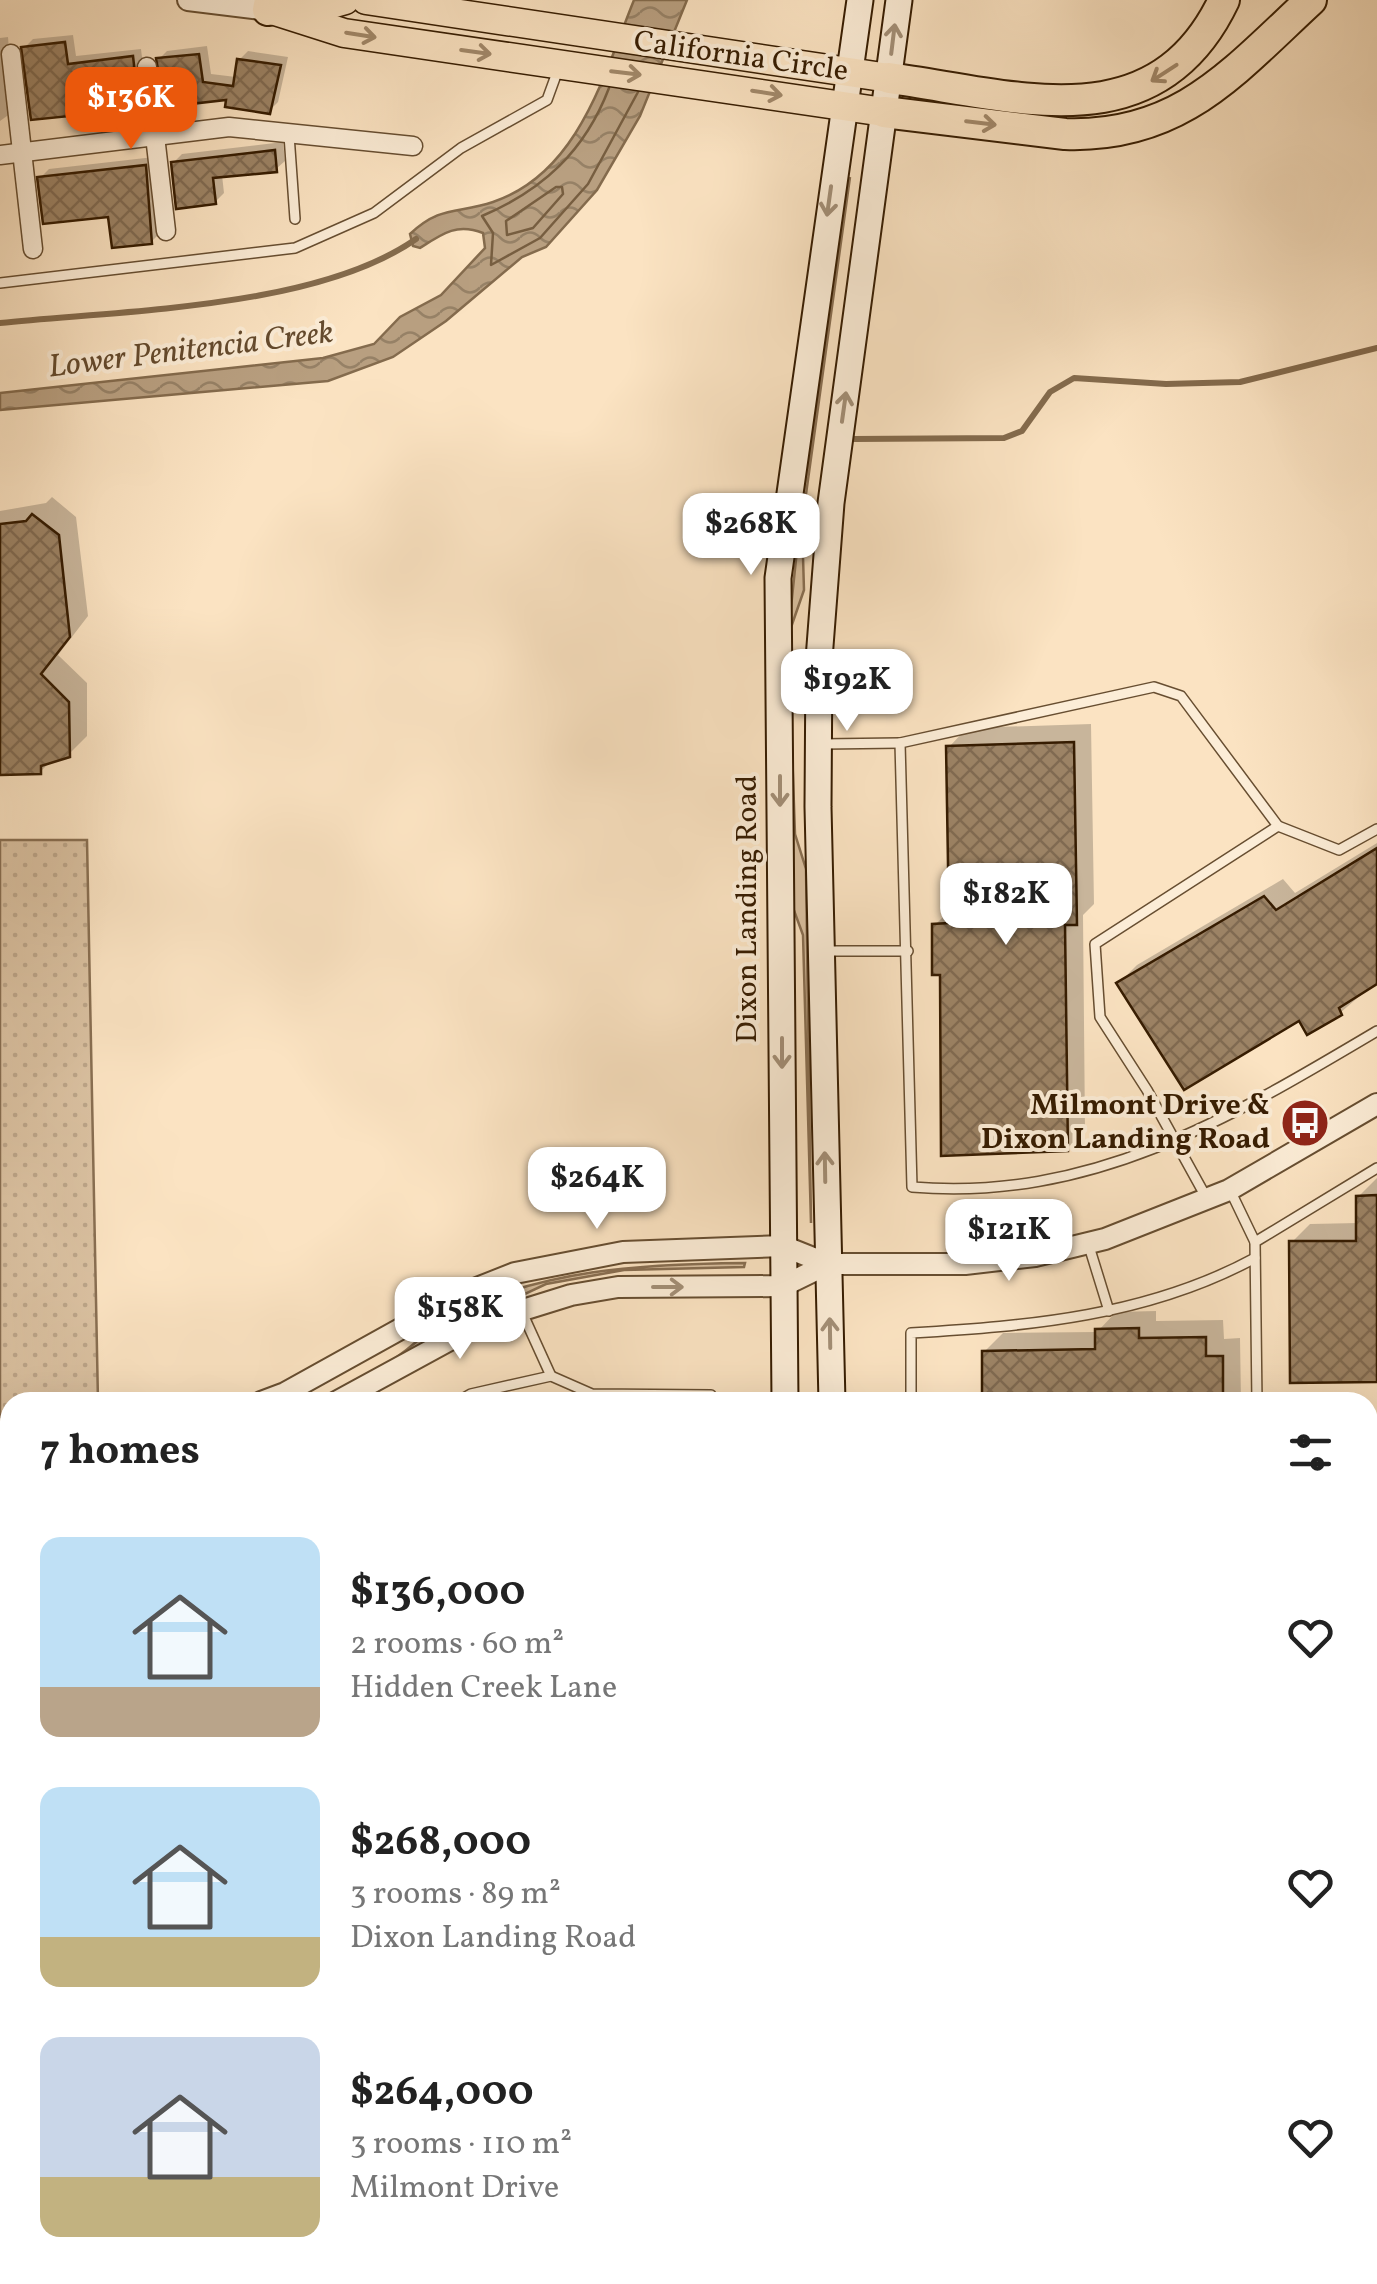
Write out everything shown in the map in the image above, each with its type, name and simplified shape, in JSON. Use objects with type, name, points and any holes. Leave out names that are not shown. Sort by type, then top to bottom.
[{"type":"highway","name":"California Circle","points":[[283,6],[346,0]]},
{"type":"highway","name":"California Circle","points":[[366,0],[888,78]]},
{"type":"highway","points":[[888,78],[1075,103],[1117,95],[1152,81],[1182,61],[1214,22],[1224,0]]},
{"type":"highway","points":[[884,112],[1065,134],[1094,135],[1152,124],[1210,92],[1310,0]]},
{"type":"highway","name":"California Circle","points":[[283,6],[344,32],[884,112]]},
{"type":"main road","name":"Dixon Landing Road","points":[[785,1392],[778,578],[842,104],[860,0]]},
{"type":"main road","points":[[832,1392],[821,951],[820,660],[832,504],[899,0]]},
{"type":"street","name":"California Circle","points":[[188,0],[283,6]]},
{"type":"street","points":[[11,54],[33,249]]},
{"type":"street","points":[[147,67],[166,231]]},
{"type":"street","points":[[0,155],[229,127],[414,146]]},
{"type":"street","points":[[298,1392],[467,1292],[514,1273],[623,1252],[783,1246],[828,1264],[965,1264],[1035,1256],[1088,1243],[1207,1200],[1375,1110]]},
{"type":"street","points":[[354,1392],[481,1323],[521,1310],[618,1286],[783,1286],[828,1264]]},
{"type":"lane","points":[[0,283],[261,255],[336,234],[406,193],[461,148],[547,100],[560,65]]},
{"type":"lane","points":[[289,132],[294,219]]},
{"type":"lane","points":[[820,744],[900,743],[1154,687],[1180,696],[1278,826],[1339,850],[1377,829]]},
{"type":"lane","points":[[900,743],[912,1186],[955,1190],[1069,1179],[1175,1141],[1377,1032]]},
{"type":"lane","points":[[1207,1200],[1100,1018],[1095,944],[1278,826]]},
{"type":"lane","points":[[821,951],[908,950]]},
{"type":"lane","points":[[1254,1242],[1377,1168]]},
{"type":"lane","points":[[1229,1190],[1254,1242],[1257,1392]]},
{"type":"lane","points":[[1088,1243],[1108,1311]]},
{"type":"lane","points":[[911,1392],[911,1333],[1043,1325],[1108,1311],[1217,1278],[1255,1258]]},
{"type":"lane","points":[[521,1310],[552,1376]]},
{"type":"lane","points":[[480,1392],[552,1376],[588,1392]]},
{"type":"shaded area","points":[[850,177],[802,523],[804,590],[788,636],[802,502]]},
{"type":"shaded area","points":[[790,692],[795,834],[806,869],[811,1223],[803,935],[792,905]]},
{"type":"shaded area","points":[[0,840],[87,840],[98,1392],[0,1392]]},
{"type":"shaded area","points":[[745,1263],[744,1267],[624,1270],[546,1284],[440,1334],[344,1392],[337,1392],[394,1359],[441,1320],[481,1302],[554,1279],[592,1272],[668,1265]]},
{"type":"water","points":[[634,0],[687,0],[640,116],[597,190],[546,247],[522,257],[446,321],[393,357],[328,381],[0,410],[0,393],[323,358],[374,344],[400,317],[441,295],[485,248],[483,233],[474,230],[450,231],[420,248],[413,246],[410,234],[440,214],[493,202],[523,188],[547,169],[567,145],[599,89]]},
{"type":"building","points":[[65,42],[68,64],[133,56],[139,109],[31,120],[21,47]]},
{"type":"building","points":[[199,54],[203,82],[233,86],[237,59],[281,65],[270,114],[225,107],[226,100],[164,107],[156,58]]},
{"type":"building","points":[[275,150],[277,172],[213,178],[216,204],[176,209],[171,162]]},
{"type":"building","points":[[146,165],[152,244],[112,248],[108,217],[43,224],[37,177]]},
{"type":"building","points":[[32,514],[59,535],[70,637],[41,674],[69,702],[70,757],[41,766],[41,774],[0,775],[0,524],[26,521]]},
{"type":"building","points":[[1074,742],[1077,925],[1065,925],[1068,1151],[941,1156],[940,975],[932,975],[932,924],[949,923],[946,746]]},
{"type":"building","points":[[1377,848],[1377,984],[1339,1008],[1342,1015],[1307,1035],[1299,1021],[1184,1090],[1116,983],[1264,896],[1276,910]]},
{"type":"building","points":[[1377,1195],[1377,1382],[1290,1383],[1289,1241],[1356,1241],[1356,1196]]},
{"type":"building","points":[[1139,1328],[1139,1338],[1206,1337],[1206,1356],[1223,1356],[1223,1392],[982,1392],[982,1351],[1095,1349],[1095,1329]]},
{"type":"waterway","name":"Lower Penitencia Creek","points":[[0,323],[159,309],[273,293],[326,280],[374,262],[416,239]]},
{"type":"waterway","points":[[854,439],[1004,438],[1022,431],[1050,392],[1074,378],[1166,384],[1240,382],[1377,348]]},
{"type":"place","name":"Milmont Drive & Dixon Landing Road","points":[[1305,1123]]}]
